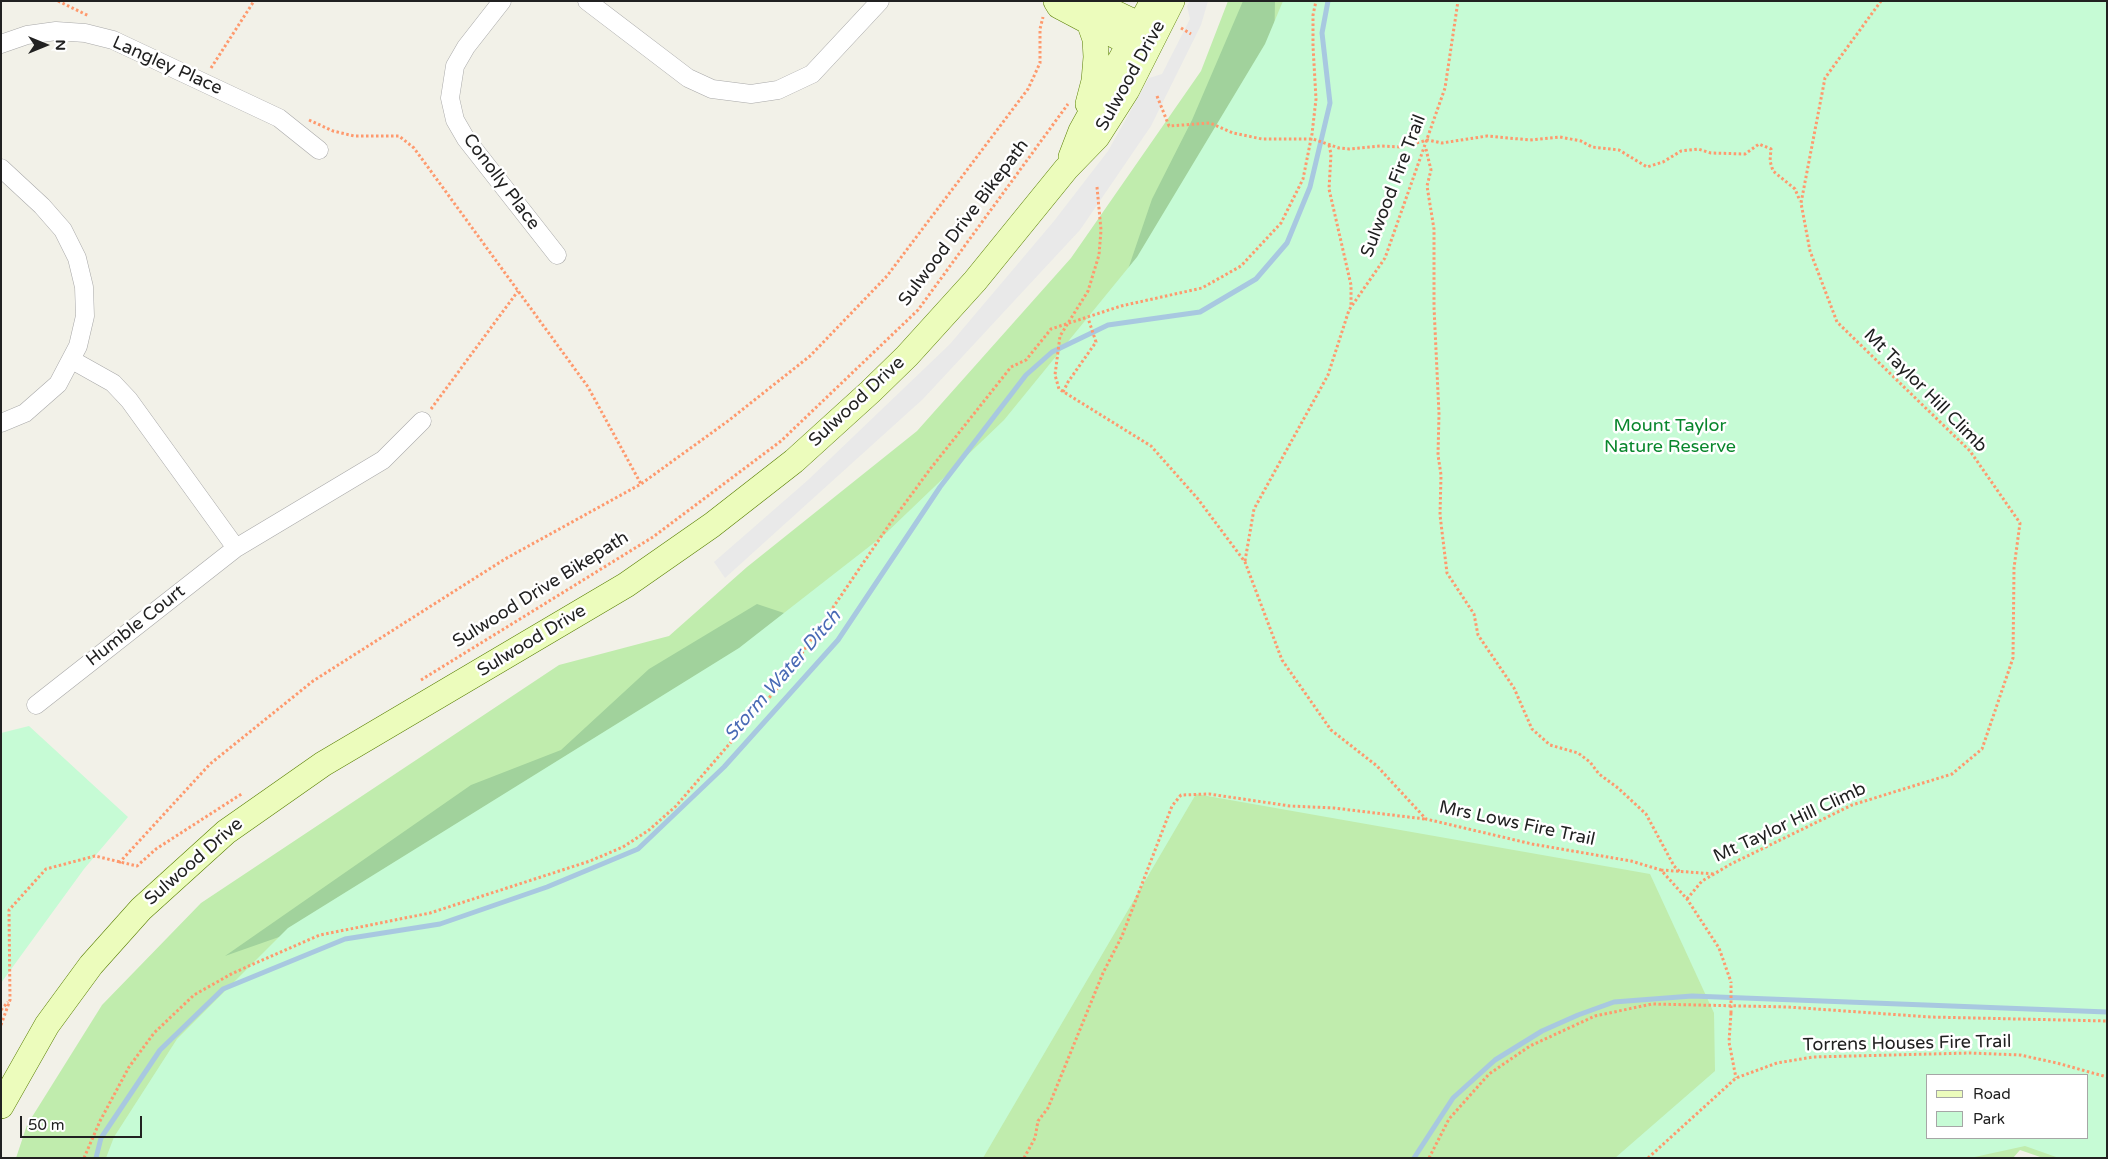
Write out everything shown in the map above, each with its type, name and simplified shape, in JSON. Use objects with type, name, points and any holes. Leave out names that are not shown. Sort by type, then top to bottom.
[{"type":"main road","name":"Sulwood Drive","points":[[1,1106],[47,1025],[91,965],[141,909],[196,856],[257,808],[323,764],[626,585],[712,526],[794,460],[907,356],[975,281],[1066,169],[1098,137],[1127,90],[1150,36],[1153,1]]},
{"type":"main road","name":"Sulwood Drive","points":[[1066,169],[1081,131],[1150,36],[1172,1]]},
{"type":"main road","points":[[1050,5],[1089,11],[1150,36]]},
{"type":"main road","points":[[1081,131],[1094,81],[1095,39],[1089,11]]},
{"type":"street","name":"Conolly Place","points":[[502,1],[466,47],[455,66],[450,98],[455,120],[466,139],[557,255]]},
{"type":"street","points":[[586,1],[688,78],[712,89],[744,94],[778,90],[812,74],[880,1]]},
{"type":"street","name":"Langley Place","points":[[1,44],[27,35],[56,31],[86,33],[114,40],[279,118],[319,150]]},
{"type":"street","points":[[1,168],[42,206],[63,230],[77,258],[84,287],[85,316],[78,346],[72,360],[48,394],[25,413],[1,423]]},
{"type":"street","points":[[72,360],[113,383],[129,400],[236,548]]},
{"type":"street","name":"Humble Court","points":[[36,704],[236,548],[383,460],[422,421]]},
{"type":"path","points":[[202,82],[254,1]]},
{"type":"path","points":[[84,1158],[100,1121],[129,1067],[154,1033],[194,995],[233,973],[320,935],[430,913],[541,878],[622,847],[649,830],[689,792],[781,684],[915,490],[1011,367],[1026,360],[1052,329],[1089,320],[1121,306],[1202,288],[1241,266],[1281,222],[1302,179],[1312,139],[1316,98],[1314,15],[1316,1]]},
{"type":"path","name":"Sulwood Fire Trail","points":[[1244,562],[1254,509],[1328,375],[1351,306],[1384,258],[1428,140],[1445,88],[1458,1]]},
{"type":"path","name":"Mt Taylor Hill Climb","points":[[1687,900],[1702,881],[1852,805],[1952,774],[1982,749],[2012,658],[2014,568],[2020,523],[1970,451],[1837,322],[1810,251],[1801,203],[1825,78],[1881,1]]},
{"type":"path","points":[[119,863],[210,764],[313,681],[505,559],[641,484],[728,421],[810,356],[887,276],[1028,89],[1040,63],[1040,28],[1050,5]]},
{"type":"path","points":[[1150,36],[1191,34]]},
{"type":"path","points":[[1157,96],[1168,126],[1210,123],[1233,133],[1262,139],[1312,139],[1349,149],[1380,146],[1400,147],[1428,140],[1442,143],[1487,136],[1530,140],[1560,137],[1581,141],[1592,147],[1619,150],[1647,167],[1663,162],[1681,151],[1698,148],[1711,153],[1744,154],[1759,144],[1771,149],[1770,161],[1773,171],[1795,189],[1802,209]]},
{"type":"path","name":"Sulwood Drive Bikepath","points":[[413,685],[653,537],[781,441],[918,310],[1069,103]]},
{"type":"path","points":[[333,131],[354,136],[400,136],[414,148],[588,387],[641,484]]},
{"type":"path","points":[[1329,144],[1331,154],[1329,189],[1351,284],[1351,306]]},
{"type":"path","points":[[1426,149],[1431,170],[1427,186],[1434,229],[1434,307],[1441,482],[1440,515],[1447,573],[1474,614],[1478,635],[1514,688],[1532,729],[1550,745],[1578,753],[1584,757],[1599,774],[1618,788],[1646,814],[1674,866],[1681,872]]},
{"type":"path","points":[[1089,320],[1096,342],[1081,361],[1063,392],[1058,389],[1055,375],[1060,336],[1088,291],[1099,255],[1101,230],[1097,187]]},
{"type":"path","points":[[422,421],[518,292]]},
{"type":"path","name":"Mrs Lows Fire Trail","points":[[1063,392],[1151,446],[1198,499],[1244,562],[1282,660],[1325,722],[1331,730],[1377,766],[1426,819],[1532,844],[1631,861],[1661,870],[1715,874]]},
{"type":"path","points":[[1,1025],[10,1000],[10,910],[46,869],[95,856],[137,866],[156,849],[247,790]]},
{"type":"path","points":[[1024,1158],[1035,1138],[1038,1121],[1048,1108],[1103,973],[1122,936],[1172,806],[1180,795],[1209,794],[1290,806],[1334,808],[1426,819]]},
{"type":"path","points":[[1661,870],[1687,900],[1719,948],[1732,982],[1729,1042],[1736,1078]]},
{"type":"path","points":[[1,1010],[10,1000]]},
{"type":"path","points":[[1429,1158],[1449,1119],[1489,1074],[1530,1046],[1595,1016],[1652,1004],[1788,1007],[1930,1017],[2107,1021]]},
{"type":"path","name":"Torrens Houses Fire Trail","points":[[1648,1158],[1736,1078],[1777,1063],[1813,1057],[1970,1053],[2020,1055],[2057,1063],[2107,1078]]},
{"type":"green space","name":"Mount Taylor Nature Reserve","points":[[1228,1],[2107,1],[2107,1158],[2043,1158],[2020,1150],[2013,1158],[16,1158],[27,1125],[102,1005],[201,903],[559,665],[669,636],[747,567],[917,431],[1071,258],[1201,71]]},
{"type":"green space","points":[[1243,1],[1275,1],[1274,58],[1124,281],[1152,199],[1192,120]]},
{"type":"green space","name":"Mount Taylor Nature Reserve","points":[[1283,1],[2107,1],[2107,1158],[2059,1158],[2025,1146],[1970,1158],[1615,1158],[1715,1071],[1714,1013],[1650,874],[1196,794],[983,1158],[106,1158],[114,1137],[177,1039],[288,928],[739,648],[884,535],[1004,420],[1137,257],[1265,44]]},
{"type":"green space","points":[[757,604],[808,621],[373,904],[225,956],[471,785],[561,750],[649,669]]},
{"type":"green space","points":[[29,726],[128,817],[84,869],[1,983],[1,733]]},
{"type":"shaded area","points":[[1190,1],[1208,1],[1201,25],[1151,126],[1080,230],[923,399],[725,578],[714,562],[808,480],[950,344],[1054,221],[1108,151],[1149,78],[1162,74],[1190,19],[1187,6]]},
{"type":"waterway","name":"Storm Water Ditch","points":[[96,1158],[101,1138],[160,1050],[223,989],[345,939],[440,924],[547,887],[638,849],[724,767],[838,640],[940,487],[1026,375],[1052,352],[1108,325],[1200,312],[1256,279],[1287,243],[1310,187],[1330,103],[1322,33],[1328,1]]},
{"type":"waterway","points":[[1414,1158],[1453,1098],[1495,1060],[1542,1031],[1614,1002],[1692,996],[2107,1012]]}]
